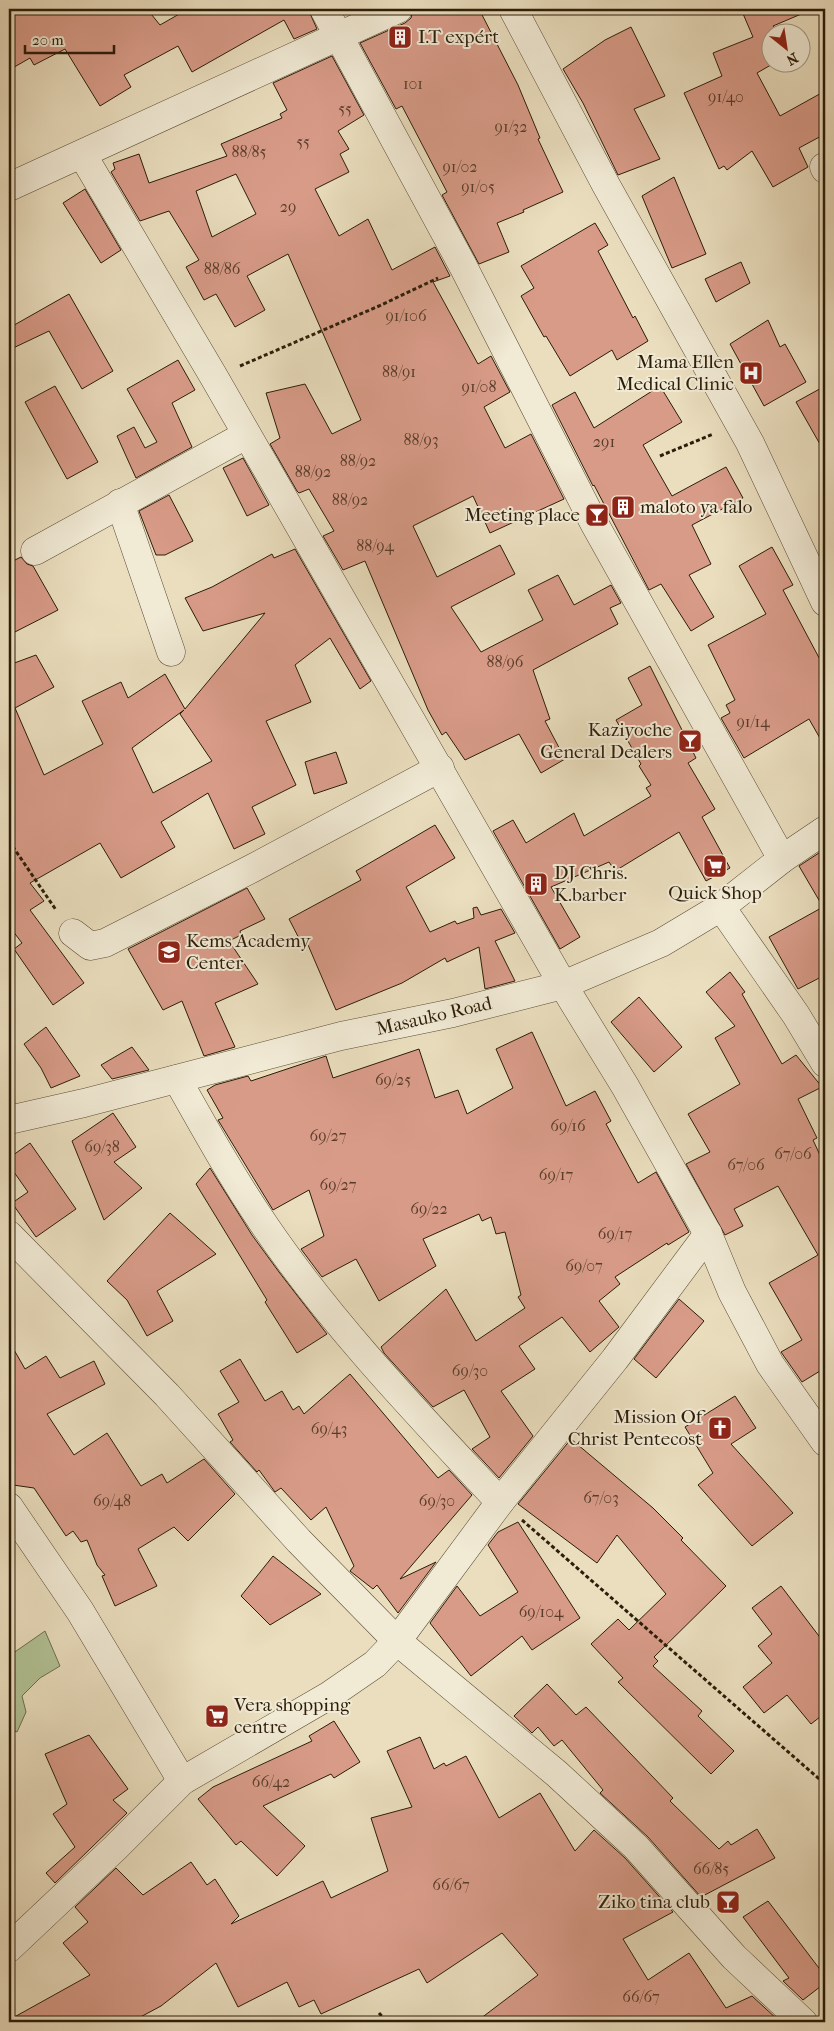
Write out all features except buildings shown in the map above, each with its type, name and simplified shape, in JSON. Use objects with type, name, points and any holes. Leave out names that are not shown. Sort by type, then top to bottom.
[{"type":"street","points":[[324,9],[463,266],[594,522],[782,859]]},
{"type":"street","points":[[9,187],[398,9]]},
{"type":"street","points":[[513,9],[606,185],[739,423],[825,602]]},
{"type":"street","points":[[82,154],[440,768],[563,985],[625,1086],[708,1234],[732,1292],[770,1364],[825,1442]]},
{"type":"street","points":[[35,551],[246,435]]},
{"type":"street","points":[[120,503],[171,652]]},
{"type":"street","points":[[72,933],[90,946],[105,943],[250,869],[440,768]]},
{"type":"street","name":"Masauko Road","points":[[9,1120],[84,1103],[341,1036],[453,1013],[563,985],[661,942],[721,907],[782,859],[825,830]]},
{"type":"street","points":[[721,907],[796,1015],[825,1064]]},
{"type":"street","points":[[178,1079],[211,1141],[265,1226],[376,1367],[500,1502]]},
{"type":"street","points":[[9,1948],[116,1847],[182,1781],[330,1695],[375,1664],[396,1641],[500,1502],[615,1359],[708,1234]]},
{"type":"street","points":[[9,1235],[166,1395],[298,1541],[396,1641],[557,1774],[629,1841],[734,1957],[803,2022]]},
{"type":"street","points":[[9,1507],[80,1611],[182,1781]]},
{"type":"path","points":[[214,378],[379,306],[463,266]]},
{"type":"path","points":[[660,456],[739,423]]},
{"type":"path","points":[[9,841],[72,933]]},
{"type":"path","points":[[500,1502],[825,1784]]},
{"type":"path","points":[[380,2013],[387,2022]]},
{"type":"green space","points":[[45,1631],[60,1666],[40,1678],[22,1696],[26,1712],[17,1732],[9,1729],[9,1656]]},
{"type":"place","name":"I.T expért","points":[[400,37]]},
{"type":"place","name":"Mama Ellen Medical Clinic","points":[[751,373]]},
{"type":"place","name":"maloto ya falo","points":[[623,507]]},
{"type":"place","name":"Meeting place","points":[[597,515]]},
{"type":"place","name":"Kaziyoche General Dealers","points":[[690,741]]},
{"type":"place","name":"Quick Shop","points":[[715,866]]},
{"type":"place","name":"DJ Chris. K.barber","points":[[536,884]]},
{"type":"place","name":"Kems Academy Center","points":[[169,952]]},
{"type":"place","name":"Mission Of Christ Pentecost","points":[[720,1428]]},
{"type":"place","name":"Vera shopping centre","points":[[217,1716]]},
{"type":"place","name":"Ziko tina club","points":[[728,1902]]}]
